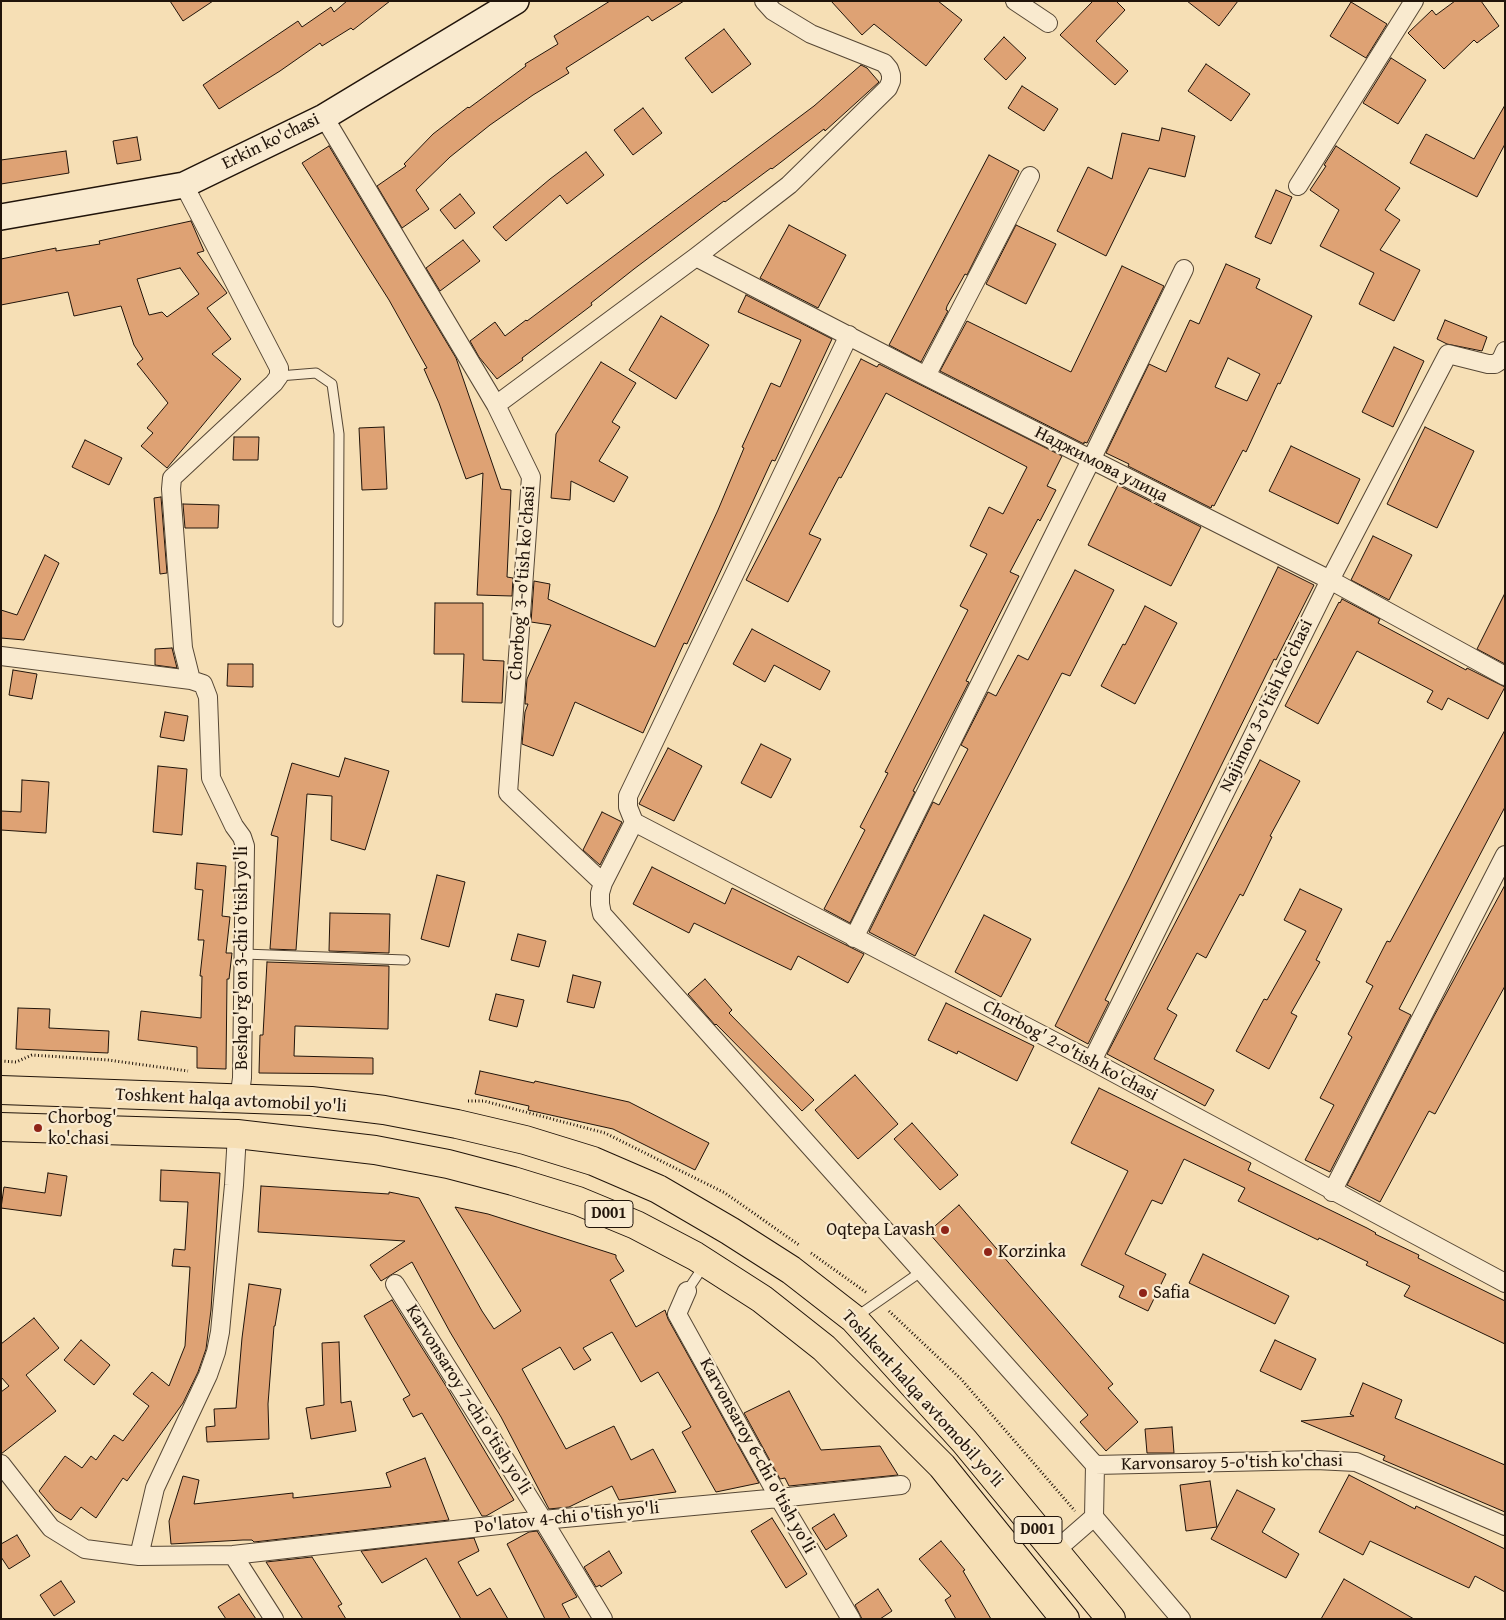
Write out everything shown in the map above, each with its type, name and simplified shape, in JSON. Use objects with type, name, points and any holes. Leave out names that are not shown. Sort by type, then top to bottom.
[{"type":"highway","name":"Toshkent halqa avtomobil yo'li","points":[[1,1090],[239,1100],[311,1101],[384,1110],[525,1140],[593,1161],[658,1189],[730,1231],[791,1270],[854,1319],[965,1442],[1111,1619]]},
{"type":"highway","name":"Toshkent halqa avtomobil yo'li","points":[[1,1128],[236,1134],[375,1150],[448,1164],[513,1181],[578,1200],[611,1214],[706,1263],[762,1299],[824,1348],[942,1466],[1066,1619]]},
{"type":"main road","name":"Erkin ko'chasi","points":[[1,216],[184,185],[324,117],[516,1]]},
{"type":"street","points":[[496,405],[696,257],[789,185],[888,88],[891,81],[889,69],[884,63],[811,34],[773,11],[764,1]]},
{"type":"street","points":[[1015,1],[1048,24]]},
{"type":"street","points":[[1298,186],[1414,1]]},
{"type":"street","name":"Chorbog' 3-o'tish ko'chasi","points":[[324,117],[496,405],[531,477],[508,793],[603,883]]},
{"type":"street","points":[[926,376],[1030,176]]},
{"type":"street","points":[[1,656],[191,680],[183,648],[171,489],[172,478],[274,383],[279,376],[279,368],[184,185]]},
{"type":"street","name":"Наджимова улица","points":[[696,257],[926,376],[1330,580],[1505,676]]},
{"type":"street","points":[[854,938],[1184,269]]},
{"type":"street","points":[[849,335],[628,796],[628,807],[634,822],[603,883],[600,893],[602,914],[1095,1465],[1094,1517],[1181,1619]]},
{"type":"street","name":"Najimov 3-o'tish ko'chasi","points":[[1092,1061],[1330,580],[1448,354],[1495,364],[1501,360],[1505,351]]},
{"type":"street","name":"Beshqo'rg'on 3-chi o'tish yo'li","points":[[191,680],[203,684],[208,697],[211,778],[245,846],[242,1078],[239,1100]]},
{"type":"street","name":"Chorbog' 2-o'tish ko'chasi","points":[[634,822],[1092,1061],[1332,1192],[1505,1283]]},
{"type":"street","points":[[1332,1192],[1505,855]]},
{"type":"street","points":[[139,1556],[155,1488],[208,1375],[216,1352],[220,1332],[232,1204],[236,1134]]},
{"type":"street","name":"Karvonsaroy 7-chi o'tish yo'li","points":[[395,1284],[603,1619]]},
{"type":"street","name":"Karvonsaroy 6-chi o'tish yo'li","points":[[687,1291],[677,1314],[779,1498],[851,1619]]},
{"type":"street","name":"Karvonsaroy 5-o'tish ko'chasi","points":[[1095,1465],[1316,1460],[1356,1462],[1505,1526]]},
{"type":"street","name":"Po'latov 4-chi o'tish yo'li","points":[[1,1464],[51,1528],[85,1549],[139,1556],[233,1555],[543,1520],[901,1485]]},
{"type":"street","points":[[1055,1551],[1094,1517]]},
{"type":"street","points":[[233,1555],[274,1619]]},
{"type":"lane","points":[[279,376],[316,373],[332,384],[339,434],[338,622]]},
{"type":"lane","points":[[244,954],[405,960]]},
{"type":"lane","points":[[687,1291],[706,1263]]},
{"type":"lane","points":[[854,1319],[922,1271]]},
{"type":"building","points":[[170,1],[213,1],[183,21]]},
{"type":"building","points":[[347,1],[390,1],[353,30],[351,28],[322,46],[320,43],[280,71],[219,109],[203,85],[298,21],[302,27],[331,7],[334,12]]},
{"type":"building","points":[[610,1],[684,1],[652,21],[648,16],[566,68],[569,73],[490,125],[450,157],[416,190],[429,209],[402,228],[377,186],[406,166],[404,164],[433,134],[526,66],[525,64],[558,44],[554,36]]},
{"type":"building","points":[[831,1],[938,1],[962,20],[926,66],[874,24],[862,35]]},
{"type":"building","points":[[1093,1],[1116,1],[1125,10],[1096,41],[1128,71],[1115,85],[1060,35]]},
{"type":"building","points":[[1187,1],[1238,1],[1219,26]]},
{"type":"building","points":[[1455,1],[1481,1],[1499,26],[1477,43],[1474,40],[1444,69],[1408,33],[1432,10],[1436,15]]},
{"type":"building","points":[[1351,2],[1387,24],[1366,58],[1330,36]]},
{"type":"building","points":[[724,29],[751,64],[712,93],[685,58]]},
{"type":"building","points":[[1004,37],[1026,58],[1006,80],[984,59]]},
{"type":"building","points":[[1391,58],[1426,80],[1398,124],[1363,103]]},
{"type":"building","points":[[1206,64],[1250,94],[1231,121],[1188,91]]},
{"type":"building","points":[[861,65],[867,68],[879,82],[825,131],[824,129],[772,169],[724,201],[634,269],[591,303],[592,305],[497,379],[479,357],[470,341],[495,322],[505,336],[527,321],[814,106]]},
{"type":"building","points":[[1022,86],[1058,109],[1044,131],[1008,108]]},
{"type":"building","points":[[1505,105],[1505,144],[1477,197],[1410,163],[1426,134],[1474,159]]},
{"type":"building","points":[[643,108],[662,133],[633,155],[614,130]]},
{"type":"building","points":[[1162,128],[1195,136],[1185,177],[1149,168],[1106,256],[1057,231],[1088,167],[1112,179],[1122,133],[1159,141]]},
{"type":"building","points":[[137,137],[141,160],[117,164],[113,141]]},
{"type":"building","points":[[329,146],[456,358],[501,489],[511,490],[507,577],[513,578],[512,596],[477,595],[483,473],[466,479],[439,403],[424,369],[427,368],[389,300],[302,163]]},
{"type":"building","points":[[1336,146],[1400,188],[1385,210],[1400,220],[1380,250],[1420,270],[1394,321],[1359,304],[1374,273],[1320,246],[1339,210],[1310,190],[1326,166],[1324,165]]},
{"type":"building","points":[[66,151],[69,173],[1,184],[1,160]]},
{"type":"building","points":[[586,152],[604,175],[567,204],[560,195],[506,241],[493,227],[550,179]]},
{"type":"building","points":[[989,155],[1019,171],[967,275],[965,274],[947,306],[946,310],[948,311],[921,362],[889,345]]},
{"type":"building","points":[[1276,190],[1292,197],[1271,244],[1255,237]]},
{"type":"building","points":[[460,194],[475,213],[455,229],[440,210]]},
{"type":"building","points":[[191,221],[204,251],[197,253],[227,293],[207,308],[231,339],[212,354],[241,379],[167,468],[141,446],[153,433],[147,428],[168,403],[137,364],[143,359],[134,345],[121,306],[74,316],[68,292],[1,305],[1,259],[56,248],[56,251],[100,244],[99,241]],"holes":[[[180,268],[199,294],[167,317],[162,312],[149,315],[137,279]]]},
{"type":"building","points":[[789,225],[846,255],[818,308],[760,278]]},
{"type":"building","points":[[1016,225],[1056,244],[1026,304],[986,284]]},
{"type":"building","points":[[463,240],[480,261],[440,291],[426,268]]},
{"type":"building","points":[[1226,264],[1260,279],[1256,288],[1312,316],[1246,452],[1243,450],[1214,506],[1212,505],[1211,508],[1106,453],[1149,364],[1166,372],[1190,320],[1199,324]],"holes":[[[1228,358],[1260,374],[1247,401],[1215,387]]]},
{"type":"building","points":[[1122,266],[1164,286],[1087,443],[1084,442],[1084,444],[940,371],[967,321],[1071,372]]},
{"type":"building","points":[[746,295],[832,339],[775,461],[772,460],[687,644],[684,643],[643,733],[575,702],[553,756],[522,744],[525,712],[528,704],[525,704],[527,679],[551,625],[531,622],[534,581],[550,584],[548,599],[655,647],[718,510],[744,448],[742,447],[771,383],[780,387],[801,340],[738,312]]},
{"type":"building","points":[[661,316],[709,345],[676,399],[629,370]]},
{"type":"building","points":[[1445,320],[1487,337],[1482,351],[1447,344],[1437,339]]},
{"type":"building","points":[[1394,347],[1424,361],[1393,427],[1362,412]]},
{"type":"building","points":[[861,359],[877,367],[879,364],[1062,456],[1047,486],[1056,490],[1040,521],[1038,519],[1010,572],[1019,576],[966,681],[969,682],[913,791],[915,792],[850,923],[824,909],[865,830],[860,827],[888,773],[885,772],[968,610],[960,606],[987,554],[970,546],[989,507],[1003,514],[1027,467],[886,393],[809,534],[821,539],[788,602],[746,580]]},
{"type":"building","points":[[601,362],[636,383],[612,422],[620,427],[599,461],[628,477],[614,502],[571,481],[570,500],[551,498],[556,434]]},
{"type":"building","points":[[384,427],[387,489],[362,490],[359,428]]},
{"type":"building","points":[[1425,427],[1474,451],[1437,528],[1387,504]]},
{"type":"building","points":[[234,437],[259,437],[258,460],[233,460]]},
{"type":"building","points":[[85,440],[122,458],[109,485],[72,467]]},
{"type":"building","points":[[1291,446],[1360,479],[1338,524],[1269,491]]},
{"type":"building","points":[[1118,485],[1201,527],[1171,586],[1088,545]]},
{"type":"building","points":[[161,497],[167,573],[160,574],[154,498]]},
{"type":"building","points":[[183,504],[219,505],[218,528],[185,528]]},
{"type":"building","points":[[1373,536],[1412,555],[1389,600],[1351,580]]},
{"type":"building","points":[[45,555],[59,563],[24,640],[1,638],[1,610],[17,615]]},
{"type":"building","points":[[1278,567],[1314,585],[1276,660],[1274,659],[1105,1000],[1109,1002],[1088,1044],[1055,1026],[1129,878]]},
{"type":"building","points":[[1075,570],[1114,590],[1070,676],[1062,673],[915,956],[869,932],[933,802],[939,805],[968,749],[961,745],[988,692],[996,696],[1018,655],[1028,660]]},
{"type":"building","points":[[1505,593],[1505,664],[1477,649]]},
{"type":"building","points":[[1342,599],[1380,619],[1378,623],[1466,670],[1467,668],[1505,687],[1488,719],[1448,698],[1442,710],[1427,702],[1433,691],[1357,651],[1318,724],[1285,706]]},
{"type":"building","points":[[435,603],[483,603],[483,660],[504,661],[502,703],[462,702],[464,654],[434,654]]},
{"type":"building","points":[[1145,606],[1177,623],[1135,704],[1101,686]]},
{"type":"building","points":[[752,629],[830,671],[820,690],[774,665],[765,682],[733,664]]},
{"type":"building","points":[[172,648],[177,668],[155,665],[155,649]]},
{"type":"building","points":[[228,664],[253,664],[253,687],[227,686]]},
{"type":"building","points":[[13,670],[37,674],[32,699],[9,695]]},
{"type":"building","points":[[165,712],[188,716],[184,741],[160,737]]},
{"type":"building","points":[[1505,730],[1505,807],[1399,1009],[1411,1015],[1330,1172],[1305,1160],[1334,1105],[1320,1098],[1352,1037],[1348,1034],[1373,986],[1366,982],[1387,941],[1390,942]]},
{"type":"building","points":[[761,744],[791,759],[771,798],[741,783]]},
{"type":"building","points":[[668,748],[702,766],[674,821],[639,804]]},
{"type":"building","points":[[345,758],[389,771],[365,850],[331,840],[332,796],[307,794],[296,950],[270,949],[278,837],[271,835],[292,763],[339,777]]},
{"type":"building","points":[[1260,760],[1300,781],[1270,836],[1272,837],[1243,896],[1240,894],[1206,958],[1197,953],[1167,1009],[1177,1015],[1154,1059],[1214,1090],[1205,1106],[1107,1054]]},
{"type":"building","points":[[158,766],[187,769],[182,835],[153,832]]},
{"type":"building","points":[[22,780],[49,782],[46,833],[1,830],[1,811],[21,812]]},
{"type":"building","points":[[602,812],[622,822],[600,865],[583,850]]},
{"type":"building","points":[[197,863],[226,866],[222,916],[230,917],[226,953],[232,953],[229,979],[227,979],[226,1069],[197,1068],[197,1047],[138,1040],[141,1011],[201,1018],[202,976],[200,976],[204,940],[198,940],[203,890],[195,889]]},
{"type":"building","points":[[652,867],[725,904],[732,888],[864,954],[848,983],[798,956],[791,970],[694,923],[689,933],[633,904]]},
{"type":"building","points":[[437,875],[465,882],[449,947],[421,939]]},
{"type":"building","points":[[1505,885],[1505,986],[1435,1114],[1429,1111],[1380,1202],[1347,1185],[1433,1018]]},
{"type":"building","points":[[1300,889],[1342,909],[1316,960],[1320,962],[1291,1013],[1297,1016],[1269,1069],[1236,1051],[1264,999],[1267,1000],[1306,931],[1284,920]]},
{"type":"building","points":[[330,913],[390,914],[389,953],[329,951]]},
{"type":"building","points":[[984,915],[1031,939],[1001,997],[955,972]]},
{"type":"building","points":[[518,934],[546,941],[539,967],[511,960]]},
{"type":"building","points":[[267,962],[389,966],[388,1029],[295,1026],[294,1056],[373,1058],[373,1074],[259,1073],[260,1035],[263,1035]]},
{"type":"building","points":[[573,975],[601,982],[594,1008],[567,1002]]},
{"type":"building","points":[[705,979],[732,1010],[729,1013],[814,1100],[802,1111],[715,1025],[688,994]]},
{"type":"building","points":[[496,994],[524,1000],[517,1027],[489,1020]]},
{"type":"building","points":[[946,1003],[1034,1046],[1017,1081],[958,1051],[957,1054],[928,1040]]},
{"type":"building","points":[[18,1008],[50,1009],[49,1028],[109,1031],[108,1053],[16,1049]]},
{"type":"building","points":[[480,1071],[629,1102],[709,1143],[695,1170],[613,1129],[528,1110],[529,1106],[475,1094]]},
{"type":"building","points":[[855,1075],[898,1124],[858,1159],[815,1110]]},
{"type":"building","points":[[1099,1088],[1251,1163],[1248,1170],[1367,1228],[1375,1234],[1419,1255],[1418,1258],[1505,1301],[1505,1344],[1404,1296],[1410,1286],[1366,1265],[1368,1262],[1238,1201],[1245,1188],[1184,1159],[1162,1204],[1152,1200],[1125,1254],[1166,1274],[1148,1311],[1119,1297],[1124,1286],[1081,1265],[1128,1171],[1071,1143]]},
{"type":"building","points":[[912,1123],[958,1175],[940,1190],[894,1139]]},
{"type":"building","points":[[161,1170],[220,1173],[211,1310],[206,1349],[198,1372],[183,1403],[127,1481],[123,1478],[96,1518],[81,1507],[71,1520],[55,1510],[39,1491],[65,1456],[82,1468],[91,1456],[96,1460],[114,1435],[123,1441],[149,1406],[133,1394],[152,1372],[169,1386],[185,1346],[190,1267],[172,1266],[174,1249],[185,1250],[188,1202],[160,1201]]},
{"type":"building","points":[[48,1173],[67,1176],[61,1216],[1,1208],[4,1187],[45,1193]]},
{"type":"building","points":[[261,1186],[389,1194],[389,1192],[419,1198],[494,1329],[521,1311],[455,1207],[488,1214],[616,1255],[624,1271],[610,1280],[636,1327],[665,1310],[668,1319],[759,1483],[716,1492],[682,1432],[691,1427],[658,1372],[641,1382],[612,1332],[583,1348],[591,1360],[574,1370],[560,1347],[522,1369],[566,1449],[614,1426],[631,1460],[653,1449],[676,1492],[619,1500],[612,1486],[569,1507],[549,1509],[501,1417],[450,1332],[412,1262],[381,1281],[370,1265],[405,1241],[258,1232]]},
{"type":"building","points":[[959,1205],[1113,1384],[1108,1388],[1138,1422],[1106,1451],[1080,1422],[1088,1415],[928,1232]]},
{"type":"building","points":[[1203,1254],[1289,1296],[1275,1324],[1189,1283]]},
{"type":"building","points":[[249,1284],[281,1289],[274,1326],[268,1404],[269,1439],[207,1442],[206,1427],[215,1426],[214,1409],[236,1408]]},
{"type":"building","points":[[392,1300],[514,1500],[486,1516],[482,1516],[422,1413],[413,1417],[403,1399],[410,1395],[364,1316]]},
{"type":"building","points":[[34,1318],[59,1348],[26,1375],[56,1411],[1,1454],[1,1392],[9,1386],[1,1377],[1,1344]]},
{"type":"building","points":[[81,1340],[110,1365],[94,1385],[64,1360]]},
{"type":"building","points":[[1275,1340],[1316,1359],[1301,1390],[1260,1371]]},
{"type":"building","points":[[339,1342],[341,1403],[351,1401],[356,1431],[311,1439],[306,1408],[324,1405],[322,1343]]},
{"type":"building","points":[[1363,1383],[1402,1400],[1395,1418],[1505,1465],[1505,1512],[1383,1460],[1385,1456],[1301,1421],[1354,1416],[1350,1414]]},
{"type":"building","points":[[789,1391],[821,1450],[880,1446],[898,1475],[789,1486],[785,1478],[780,1479],[744,1413]]},
{"type":"building","points":[[1172,1427],[1174,1453],[1147,1453],[1145,1429]]},
{"type":"building","points":[[425,1458],[449,1520],[254,1542],[252,1540],[243,1540],[171,1544],[169,1521],[183,1476],[199,1480],[194,1504],[293,1493],[293,1498],[391,1487],[386,1473]]},
{"type":"building","points":[[1349,1475],[1415,1509],[1416,1506],[1505,1549],[1505,1592],[1475,1576],[1469,1588],[1370,1541],[1363,1555],[1319,1532]]},
{"type":"building","points":[[1210,1481],[1217,1527],[1186,1531],[1180,1485]]},
{"type":"building","points":[[1237,1490],[1275,1509],[1262,1532],[1299,1554],[1286,1578],[1211,1539]]},
{"type":"building","points":[[834,1514],[847,1536],[826,1550],[812,1528]]},
{"type":"building","points":[[772,1518],[807,1574],[786,1588],[751,1531]]},
{"type":"building","points":[[537,1531],[577,1597],[562,1604],[570,1619],[545,1619],[507,1544],[529,1532]]},
{"type":"building","points":[[17,1535],[30,1556],[9,1569],[1,1557],[1,1544]]},
{"type":"building","points":[[474,1538],[479,1551],[458,1562],[477,1596],[490,1588],[508,1619],[461,1619],[426,1558],[382,1583],[361,1551]]},
{"type":"building","points":[[941,1541],[965,1570],[963,1571],[991,1619],[956,1619],[945,1600],[951,1596],[919,1559]]},
{"type":"building","points":[[609,1551],[622,1573],[601,1587],[600,1585],[596,1587],[584,1567]]},
{"type":"building","points":[[312,1557],[342,1604],[338,1606],[346,1619],[303,1619],[266,1562]]},
{"type":"building","points":[[1344,1579],[1414,1619],[1321,1619]]},
{"type":"building","points":[[61,1581],[75,1602],[54,1616],[40,1595]]},
{"type":"building","points":[[878,1589],[892,1611],[880,1619],[862,1619],[855,1605]]},
{"type":"building","points":[[239,1594],[256,1619],[226,1619],[218,1607]]},
{"type":"place","name":"Chorbog' ko'chasi","points":[[38,1128]]},
{"type":"place","name":"Oqtepa Lavash","points":[[945,1230]]},
{"type":"place","name":"Korzinka","points":[[988,1252]]},
{"type":"place","name":"Safia","points":[[1143,1293]]}]
